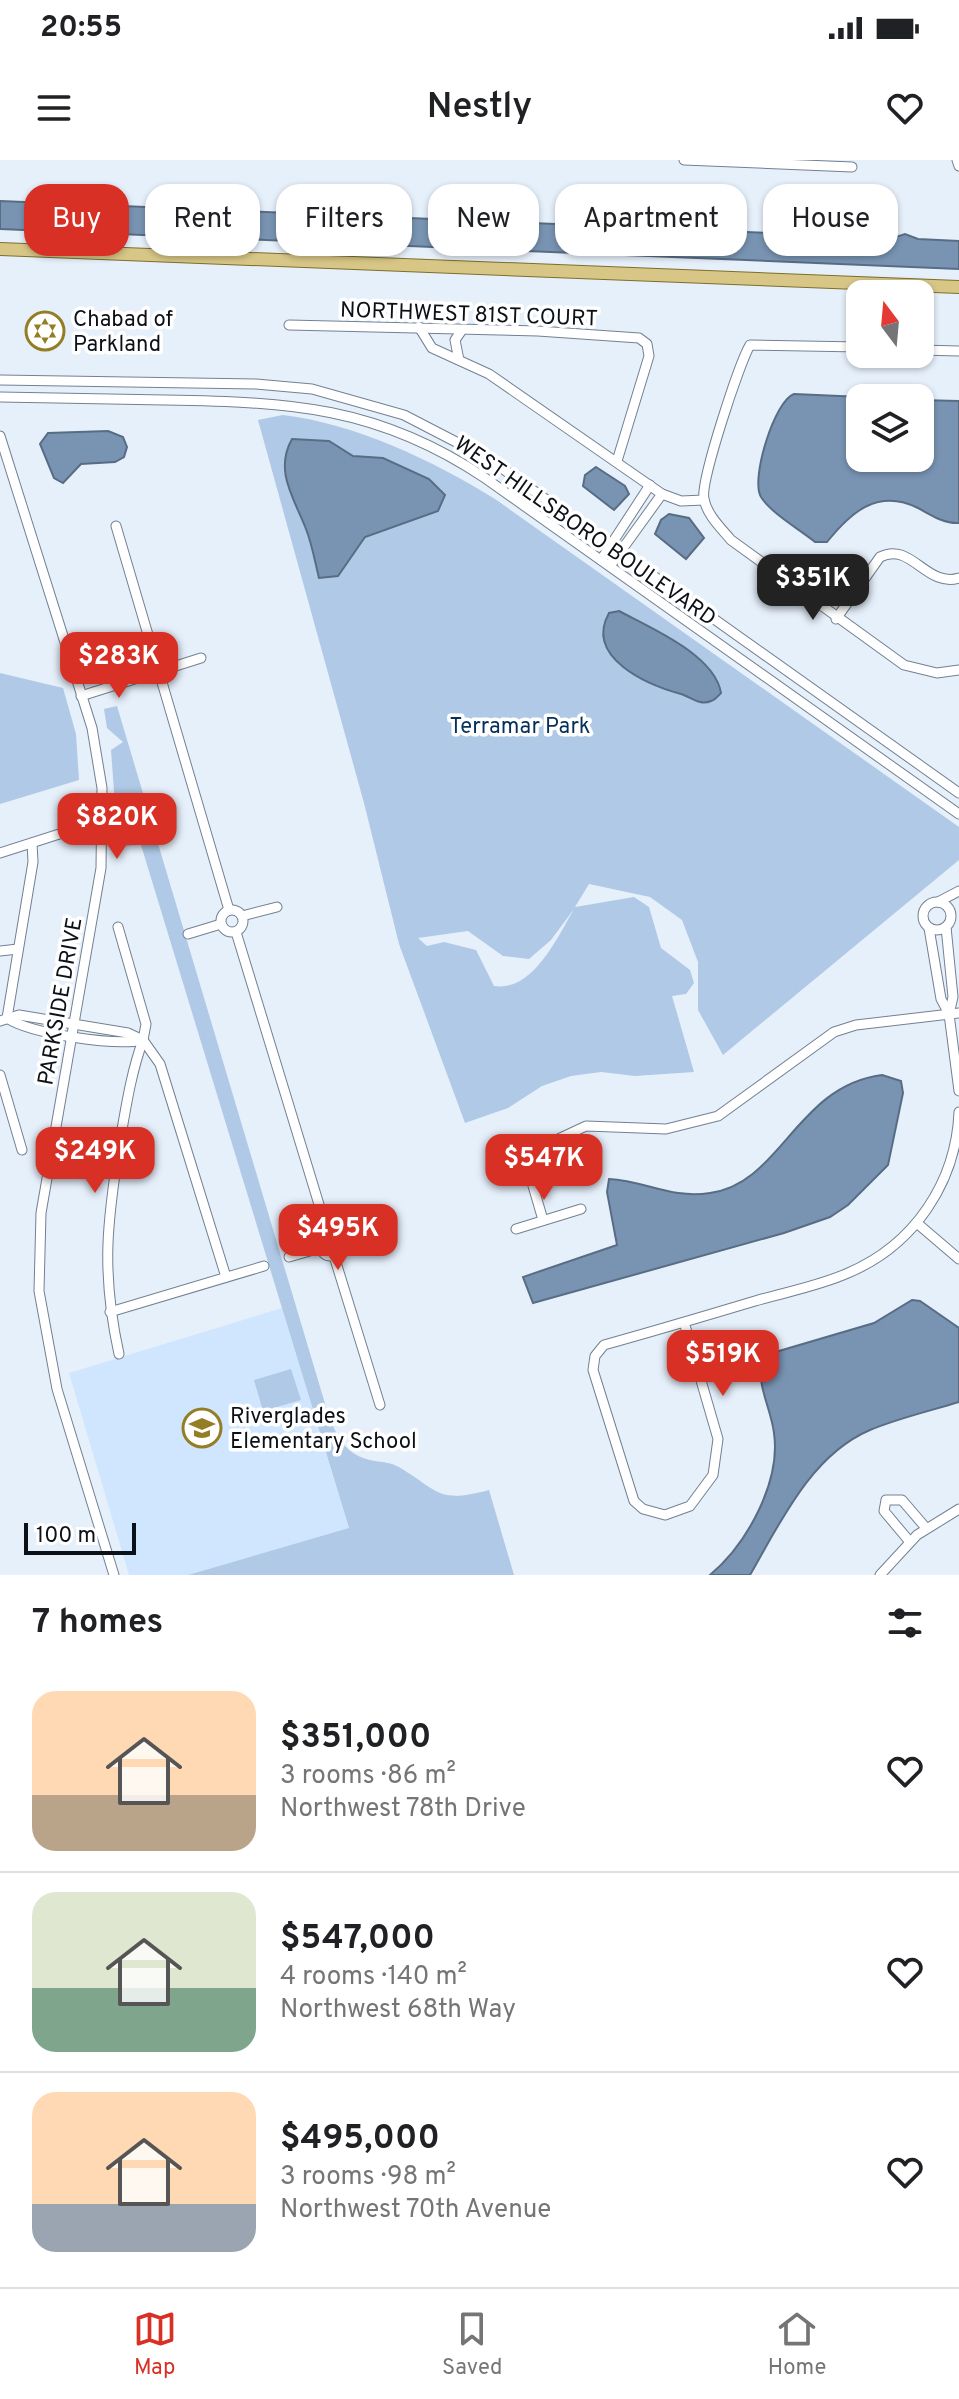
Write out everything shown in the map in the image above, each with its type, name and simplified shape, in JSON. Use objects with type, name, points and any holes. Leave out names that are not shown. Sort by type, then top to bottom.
[{"type":"main road","points":[[0,249],[959,287]]},
{"type":"street","points":[[684,160],[852,167]]},
{"type":"street","points":[[957,160],[959,166]]},
{"type":"street","name":"NORTHWEST 81ST COURT","points":[[289,325],[419,327],[639,338],[647,344],[649,356],[617,461]]},
{"type":"street","points":[[419,327],[432,348],[501,382],[662,494],[681,501],[704,500]]},
{"type":"street","points":[[459,360],[455,340],[462,330]]},
{"type":"street","points":[[846,347],[750,345],[708,471],[704,500],[731,540],[836,619],[904,665],[937,673],[959,670]]},
{"type":"street","points":[[934,350],[959,351]]},
{"type":"street","name":"WEST HILLSBORO BOULEVARD","points":[[0,380],[271,385],[352,398],[404,415],[454,438],[959,793]]},
{"type":"street","name":"WEST HILLSBORO BOULEVARD","points":[[0,397],[261,402],[349,415],[413,437],[452,457],[610,566],[959,814]]},
{"type":"street","name":"PARKSIDE DRIVE","points":[[0,436],[99,763],[103,828],[99,881],[41,1213],[39,1291],[57,1389],[114,1575]]},
{"type":"street","points":[[601,560],[650,485]]},
{"type":"street","points":[[610,566],[662,494]]},
{"type":"street","points":[[116,526],[229,910],[242,916],[277,907]]},
{"type":"street","points":[[836,619],[880,557],[890,552],[902,553],[941,579],[959,578]]},
{"type":"street","points":[[81,696],[201,658]]},
{"type":"street","points":[[0,853],[78,828]]},
{"type":"street","points":[[3,1019],[33,862],[32,843]]},
{"type":"street","points":[[954,1013],[941,999],[929,928],[923,921],[923,912],[929,904],[959,891]]},
{"type":"street","points":[[929,928],[938,931],[946,927],[955,914],[938,902]]},
{"type":"street","points":[[229,910],[223,914],[221,924],[225,930],[236,932]]},
{"type":"street","points":[[236,932],[243,924],[242,916]]},
{"type":"street","points":[[188,934],[221,924]]},
{"type":"street","points":[[118,927],[146,1024],[133,1068],[107,1225],[105,1255],[110,1312],[119,1354]]},
{"type":"street","points":[[946,927],[959,1091]]},
{"type":"street","points":[[236,932],[328,1234]]},
{"type":"street","points":[[0,951],[18,949]]},
{"type":"street","points":[[936,963],[949,962]]},
{"type":"street","points":[[501,1161],[524,1155],[586,1126],[666,1129],[718,1116],[834,1032],[856,1025],[954,1013]]},
{"type":"street","points":[[25,1027],[27,1016]]},
{"type":"street","points":[[3,1019],[27,1016],[117,1031],[143,1040],[160,1064],[226,1277]]},
{"type":"street","points":[[3,1019],[25,1027],[115,1042],[143,1040]]},
{"type":"street","points":[[115,1042],[117,1031]]},
{"type":"street","points":[[0,1075],[22,1150]]},
{"type":"street","points":[[684,1322],[718,1439],[713,1475],[690,1506],[680,1513],[653,1513],[634,1501],[593,1370],[595,1356],[604,1345],[848,1273],[873,1260],[918,1224],[950,1164],[959,1112]]},
{"type":"street","points":[[524,1155],[543,1220]]},
{"type":"street","points":[[516,1229],[581,1209]]},
{"type":"street","points":[[918,1224],[959,1259]]},
{"type":"street","points":[[341,1241],[372,1232]]},
{"type":"street","points":[[328,1234],[336,1235],[341,1241],[340,1252],[334,1256],[325,1255],[320,1248],[321,1239],[328,1234]]},
{"type":"street","points":[[289,1257],[320,1248]]},
{"type":"street","points":[[334,1256],[380,1405]]},
{"type":"street","points":[[110,1312],[264,1266]]},
{"type":"street","points":[[910,1542],[884,1511],[886,1500],[902,1500],[926,1528]]},
{"type":"street","points":[[880,1575],[926,1528],[959,1509]]},
{"type":"shaded area","points":[[0,201],[24,202],[24,230],[0,229]]},
{"type":"shaded area","points":[[129,206],[145,207],[145,235],[129,234]]},
{"type":"shaded area","points":[[260,212],[276,212],[276,241],[260,240]]},
{"type":"shaded area","points":[[412,218],[428,219],[428,247],[412,246]]},
{"type":"shaded area","points":[[539,223],[555,224],[555,252],[539,251]]},
{"type":"shaded area","points":[[747,232],[763,233],[763,256],[898,256],[898,236],[905,234],[918,239],[959,241],[959,269],[647,256],[747,256]]},
{"type":"shaded area","points":[[794,394],[846,396],[846,472],[934,472],[934,400],[959,401],[959,523],[943,521],[904,502],[878,502],[856,513],[827,542],[815,542],[766,503],[758,488],[766,441],[787,399]]},
{"type":"shaded area","points":[[108,431],[123,437],[127,447],[124,457],[115,462],[81,464],[63,483],[54,478],[40,444],[48,433]]},
{"type":"shaded area","points":[[292,439],[329,441],[353,456],[383,458],[429,479],[445,495],[438,511],[365,537],[338,576],[319,578],[308,535],[285,473],[287,451]]},
{"type":"shaded area","points":[[596,467],[625,486],[629,494],[614,510],[583,486],[585,475]]},
{"type":"shaded area","points":[[669,514],[689,518],[704,538],[686,559],[655,534],[661,520]]},
{"type":"shaded area","points":[[619,611],[664,634],[695,655],[716,679],[721,693],[712,700],[699,702],[652,684],[623,667],[605,643],[604,629],[609,613]]},
{"type":"shaded area","points":[[882,1075],[901,1081],[903,1093],[888,1165],[848,1205],[830,1217],[784,1233],[533,1303],[523,1277],[617,1245],[607,1192],[609,1179],[683,1194],[710,1193],[734,1186],[755,1172],[829,1097],[853,1083]]},
{"type":"shaded area","points":[[912,1300],[920,1301],[959,1328],[959,1402],[903,1418],[849,1441],[814,1473],[799,1492],[750,1575],[710,1575],[737,1547],[748,1529],[767,1491],[772,1472],[774,1433],[762,1387],[762,1360],[779,1351],[874,1323]]},
{"type":"shaded area","name":"Riverglades Elementary School","points":[[282,1308],[349,1529],[188,1575],[129,1575],[69,1373]]},
{"type":"green space","name":"Terramar Park","points":[[283,415],[366,435],[446,471],[495,499],[959,827],[959,860],[723,1055],[698,1010],[698,962],[682,920],[650,897],[589,884],[575,907],[634,897],[649,907],[661,948],[690,970],[694,983],[686,994],[672,996],[694,1072],[635,1076],[601,1072],[571,1076],[542,1086],[508,1108],[465,1123],[399,944],[364,803],[258,420]],"holes":[[[574,909],[542,961],[521,981],[508,986],[494,986],[476,950],[444,942],[427,946],[418,938],[468,931],[503,956],[529,959],[551,940]]]},
{"type":"green space","points":[[0,673],[63,688],[76,734],[79,780],[0,804]]},
{"type":"green space","points":[[117,706],[333,1426],[341,1441],[358,1456],[396,1466],[440,1493],[459,1496],[489,1490],[514,1575],[188,1575],[349,1528],[141,845],[118,846],[111,750],[123,742],[107,728],[104,709]]},
{"type":"green space","points":[[291,1369],[301,1400],[263,1411],[254,1380]]},
{"type":"place","name":"Chabad of Parkland","points":[[45,331]]},
{"type":"place","name":"Riverglades Elementary School","points":[[202,1428]]}]
